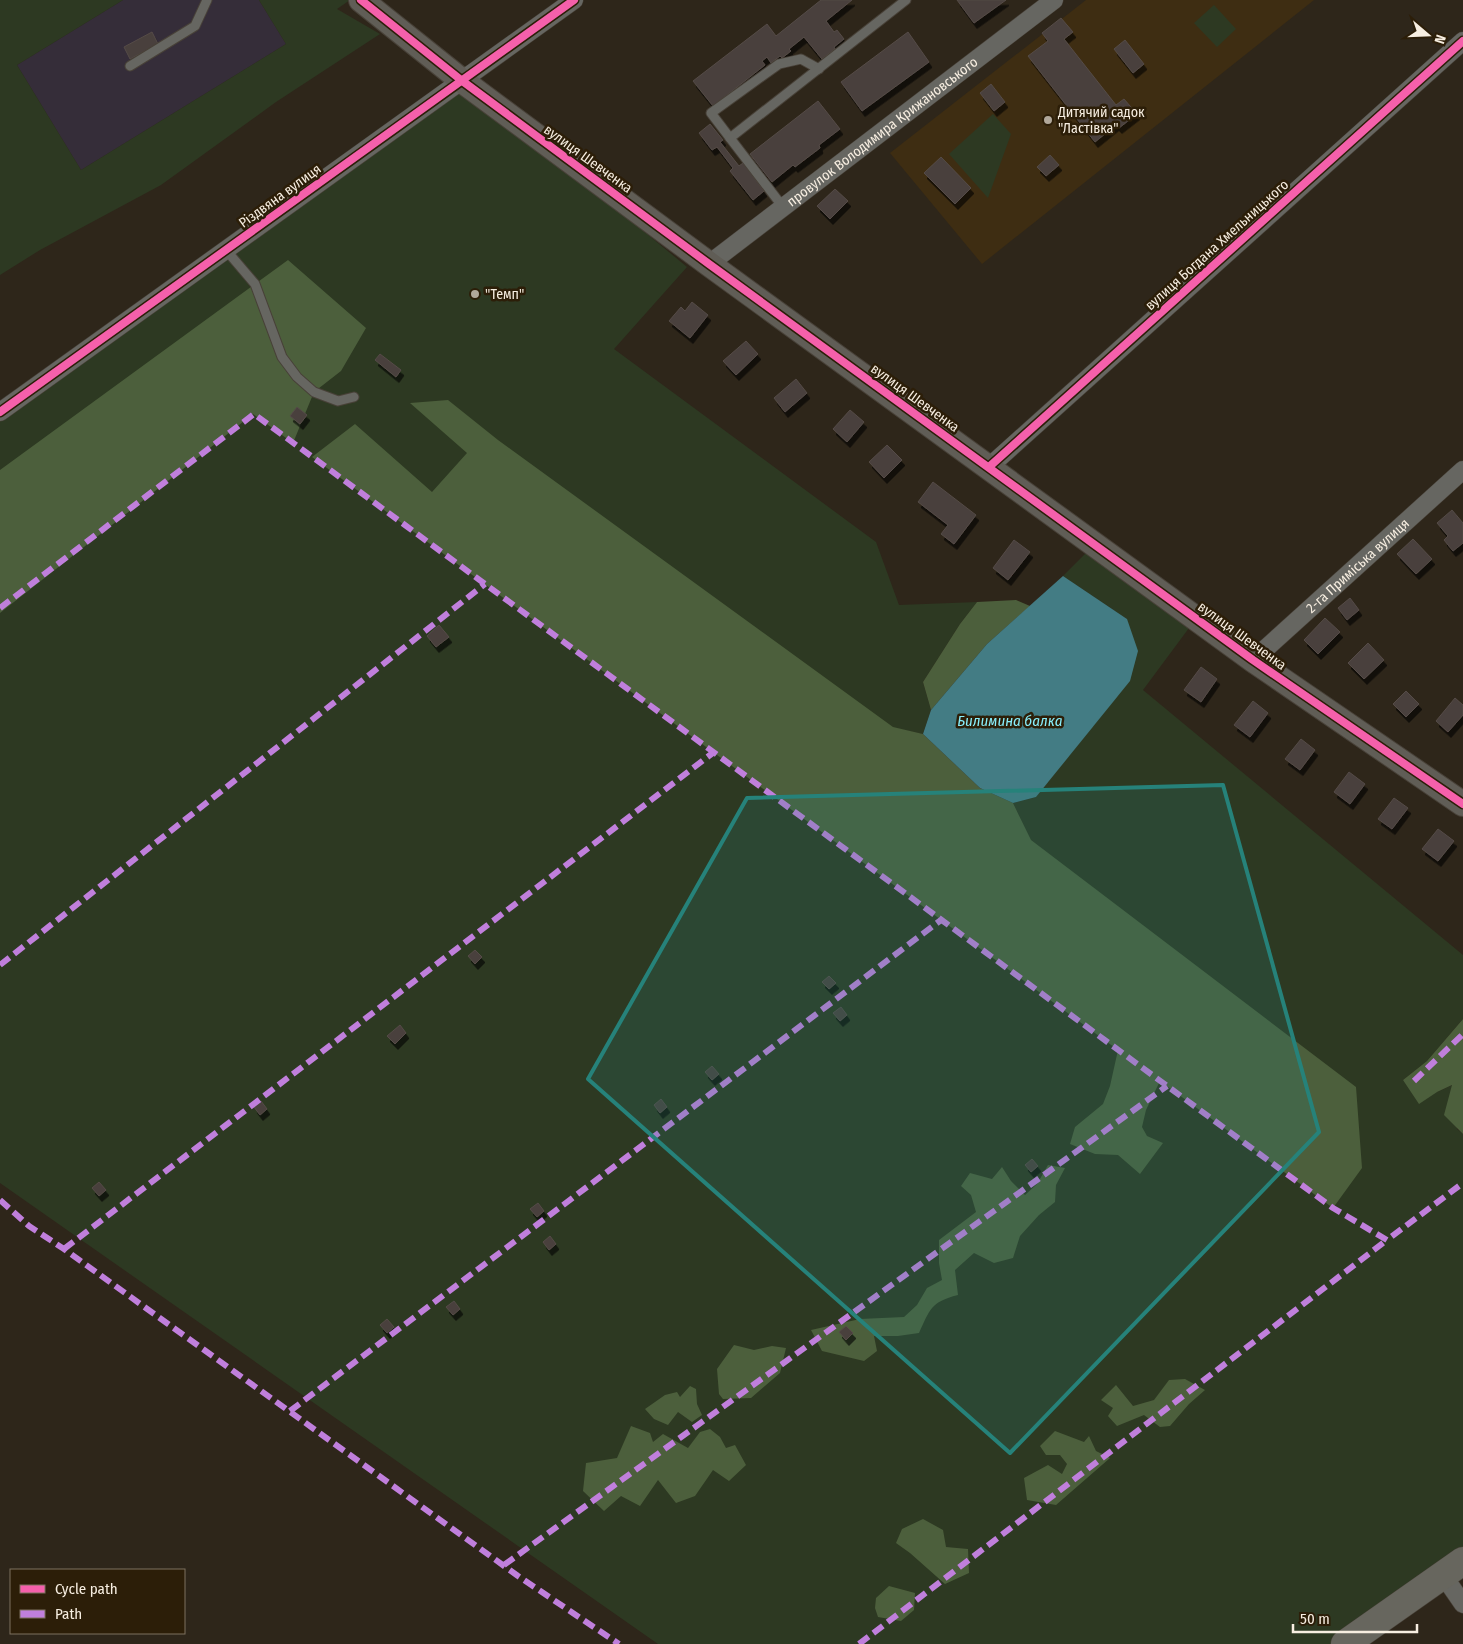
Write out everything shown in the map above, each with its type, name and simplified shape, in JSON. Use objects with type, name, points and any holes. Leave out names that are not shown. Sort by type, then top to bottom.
[{"type":"main road","points":[[1345,1644],[1453,1568]]},
{"type":"street","name":"вулиця Шевченка","points":[[361,0],[461,80],[709,264],[1253,660],[1463,804]]},
{"type":"street","name":"Різдвяна вулиця","points":[[0,412],[574,0]]},
{"type":"street","name":"провулок Володимира Крижановського","points":[[709,264],[1054,0]]},
{"type":"street","name":"вулиця Богдана Хмельницького","points":[[989,468],[1463,41]]},
{"type":"street","name":"2-га Приміська вулиця","points":[[1253,660],[1463,470]]},
{"type":"street","points":[[1453,1568],[1463,1604]]},
{"type":"lane","points":[[130,66],[195,26],[207,0]]},
{"type":"lane","points":[[730,138],[906,0]]},
{"type":"lane","points":[[783,207],[711,112],[779,64],[801,59],[819,69]]},
{"type":"lane","points":[[226,250],[255,284],[282,357],[297,377],[314,392],[338,401],[354,397]]},
{"type":"highlighted area","points":[[1223,785],[1319,1132],[1010,1453],[588,1079],[747,798]]},
{"type":"shaded area","points":[[123,0],[259,0],[286,44],[81,170],[17,65]]},
{"type":"shaded area","name":"Дитячий садок \"Ластівка\"","points":[[1086,0],[1314,0],[982,264],[890,153]]},
{"type":"green space","points":[[0,0],[123,0],[17,65],[81,170],[286,44],[259,0],[350,0],[337,9],[380,34],[276,102],[161,185],[40,250],[0,275]]},
{"type":"green space","points":[[1214,5],[1236,29],[1217,47],[1194,23]]},
{"type":"green space","points":[[461,80],[687,267],[614,349],[876,542],[899,605],[977,602],[960,624],[923,682],[931,710],[923,734],[894,728],[1030,839],[1013,803],[1036,797],[1127,619],[1063,576],[1086,553],[1189,628],[1143,690],[1463,955],[1463,1019],[1427,1061],[1403,1080],[1437,1092],[1452,1085],[1457,1129],[1463,1134],[1463,1561],[1345,1644],[658,1644],[0,1183],[0,412]]},
{"type":"green space","points":[[993,114],[1011,134],[988,198],[949,154]]},
{"type":"green space","points":[[288,260],[366,328],[341,371],[314,392],[293,443],[253,414],[0,613],[0,470]]},
{"type":"green space","points":[[448,400],[498,440],[893,727],[923,734],[980,788],[1013,803],[1031,840],[1356,1087],[1362,1168],[1333,1208],[1160,1081],[1146,1110],[1142,1127],[1147,1136],[1163,1143],[1140,1174],[1118,1155],[1095,1154],[1070,1144],[1075,1127],[1103,1104],[1110,1086],[1118,1050],[312,457],[355,424],[432,492],[467,453],[410,403]]},
{"type":"green space","points":[[1016,600],[1030,606],[987,644],[931,710],[923,682],[960,624],[977,602]]},
{"type":"green space","points":[[1463,1019],[1463,1134],[1444,1115],[1452,1085],[1419,1104],[1403,1080],[1427,1061]]},
{"type":"green space","points":[[1048,1165],[1065,1168],[1056,1185],[1055,1202],[1039,1215],[1020,1236],[1013,1258],[994,1263],[974,1253],[955,1270],[958,1295],[936,1304],[926,1318],[919,1333],[898,1336],[874,1336],[877,1351],[864,1361],[822,1351],[811,1330],[860,1319],[904,1317],[917,1305],[927,1288],[942,1280],[939,1263],[939,1240],[976,1212],[971,1195],[961,1186],[970,1173],[992,1179],[1002,1167],[1011,1181],[1025,1195],[1037,1184]]},
{"type":"green space","points":[[734,1345],[754,1350],[772,1346],[786,1348],[780,1373],[751,1398],[723,1399],[719,1394],[717,1369]]},
{"type":"green space","points":[[1185,1379],[1205,1390],[1189,1404],[1170,1426],[1160,1427],[1144,1415],[1117,1426],[1108,1416],[1113,1408],[1101,1400],[1116,1385],[1133,1406],[1154,1400],[1169,1380]]},
{"type":"green space","points":[[690,1386],[696,1389],[697,1404],[702,1415],[692,1422],[678,1412],[668,1425],[654,1419],[645,1409],[665,1395],[677,1392],[680,1397]]},
{"type":"green space","points":[[631,1426],[650,1433],[653,1442],[663,1434],[688,1448],[700,1432],[710,1429],[720,1437],[726,1448],[735,1445],[746,1465],[729,1481],[713,1470],[695,1496],[676,1503],[658,1480],[640,1506],[621,1496],[604,1511],[583,1491],[586,1463],[617,1458]]},
{"type":"green space","points":[[1055,1431],[1084,1442],[1089,1436],[1096,1451],[1110,1458],[1056,1505],[1027,1500],[1024,1478],[1048,1465],[1062,1474],[1067,1464],[1060,1455],[1046,1455],[1040,1446]]},
{"type":"green space","points":[[923,1519],[943,1530],[946,1547],[968,1549],[969,1573],[945,1584],[896,1543],[902,1529]]},
{"type":"green space","points":[[889,1586],[915,1593],[914,1610],[901,1621],[878,1617],[875,1608],[876,1598]]},
{"type":"water","name":"Билимина балка","points":[[1063,576],[1127,619],[1138,651],[1130,681],[1036,797],[1013,803],[980,788],[923,734],[931,710],[987,644]]},
{"type":"building","points":[[821,0],[852,0],[826,21],[834,32],[837,30],[844,39],[822,59],[804,37],[789,49],[791,51],[782,58],[780,56],[771,63],[767,57],[762,61],[765,65],[713,106],[693,81],[767,24],[776,36]]},
{"type":"building","points":[[957,0],[1006,0],[974,23]]},
{"type":"building","points":[[1061,18],[1073,32],[1064,39],[1116,105],[1124,99],[1137,114],[1119,128],[1116,125],[1095,142],[1028,56],[1048,41],[1042,33]]},
{"type":"building","points":[[152,32],[158,44],[130,59],[124,47]]},
{"type":"building","points":[[908,32],[929,62],[862,111],[841,82]]},
{"type":"building","points":[[1125,40],[1144,64],[1133,73],[1114,49]]},
{"type":"building","points":[[991,84],[1005,102],[994,111],[980,93]]},
{"type":"building","points":[[818,101],[840,129],[819,145],[820,148],[795,167],[793,165],[772,182],[750,154]]},
{"type":"building","points":[[710,124],[723,140],[720,142],[739,166],[743,163],[764,191],[753,200],[730,171],[733,168],[717,147],[712,150],[699,133]]},
{"type":"building","points":[[1050,155],[1059,165],[1046,176],[1037,167]]},
{"type":"building","points":[[941,157],[971,188],[955,204],[924,173]]},
{"type":"building","points":[[835,189],[848,201],[830,219],[817,206]]},
{"type":"building","points":[[692,302],[708,315],[690,338],[669,321],[681,307],[685,311]]},
{"type":"building","points":[[746,341],[758,354],[736,375],[723,361]]},
{"type":"building","points":[[380,354],[401,370],[396,377],[375,360]]},
{"type":"building","points":[[796,379],[807,393],[785,412],[774,398]]},
{"type":"building","points":[[297,407],[307,415],[300,424],[290,416]]},
{"type":"building","points":[[850,410],[864,422],[847,442],[833,429]]},
{"type":"building","points":[[887,445],[902,460],[884,478],[869,462]]},
{"type":"building","points":[[933,482],[976,515],[954,544],[941,534],[948,525],[918,502]]},
{"type":"building","points":[[1452,510],[1463,523],[1463,543],[1453,551],[1444,540],[1448,536],[1437,523]]},
{"type":"building","points":[[1413,539],[1432,559],[1416,574],[1397,554]]},
{"type":"building","points":[[1014,540],[1030,552],[1008,580],[993,568]]},
{"type":"building","points":[[1350,598],[1359,610],[1347,620],[1338,608]]},
{"type":"building","points":[[1325,618],[1340,632],[1318,654],[1304,640]]},
{"type":"building","points":[[439,625],[449,637],[436,647],[427,636]]},
{"type":"building","points":[[1368,643],[1384,660],[1364,679],[1348,663]]},
{"type":"building","points":[[1201,667],[1217,679],[1201,702],[1184,690]]},
{"type":"building","points":[[1406,691],[1419,704],[1406,717],[1393,704]]},
{"type":"building","points":[[1455,698],[1463,705],[1463,715],[1448,732],[1436,721]]},
{"type":"building","points":[[1253,701],[1268,713],[1250,737],[1234,725]]},
{"type":"building","points":[[1301,739],[1315,750],[1300,770],[1285,759]]},
{"type":"building","points":[[1349,772],[1365,784],[1350,804],[1334,792]]},
{"type":"building","points":[[1394,798],[1408,808],[1392,829],[1378,819]]},
{"type":"building","points":[[1438,829],[1454,841],[1438,861],[1422,849]]},
{"type":"building","points":[[475,950],[482,957],[475,964],[468,956]]},
{"type":"building","points":[[829,976],[836,983],[829,989],[822,982]]},
{"type":"building","points":[[841,1007],[847,1015],[840,1021],[833,1013]]},
{"type":"building","points":[[400,1025],[406,1033],[395,1044],[387,1036]]},
{"type":"building","points":[[712,1066],[719,1074],[712,1080],[705,1072]]},
{"type":"building","points":[[661,1099],[667,1107],[660,1113],[654,1105]]},
{"type":"building","points":[[261,1101],[267,1109],[260,1115],[254,1107]]},
{"type":"building","points":[[1032,1159],[1038,1166],[1031,1172],[1025,1165]]},
{"type":"building","points":[[99,1182],[106,1190],[99,1196],[92,1188]]},
{"type":"building","points":[[538,1203],[544,1211],[537,1217],[530,1209]]},
{"type":"building","points":[[550,1236],[556,1244],[549,1250],[543,1242]]},
{"type":"building","points":[[454,1301],[460,1309],[453,1315],[446,1307]]},
{"type":"building","points":[[387,1319],[394,1327],[387,1333],[380,1325]]},
{"type":"building","points":[[846,1326],[853,1333],[846,1340],[839,1332]]},
{"type":"marked path","points":[[0,608],[254,414],[1333,1208],[1387,1240],[1463,1183]]},
{"type":"marked path","points":[[0,965],[485,584]]},
{"type":"marked path","points":[[64,1249],[714,752]]},
{"type":"marked path","points":[[290,1411],[941,920]]},
{"type":"marked path","points":[[1414,1081],[1463,1034]]},
{"type":"marked path","points":[[504,1565],[1167,1086]]},
{"type":"marked path","points":[[0,1200],[29,1226],[64,1249],[518,1576],[619,1644]]},
{"type":"marked path","points":[[859,1644],[1387,1240]]},
{"type":"cycle path","points":[[361,0],[461,80],[709,264],[1253,660],[1463,804]]},
{"type":"cycle path","points":[[0,412],[574,0]]},
{"type":"cycle path","points":[[989,467],[1463,41]]},
{"type":"place","name":"Дитячий садок \"Ластівка\"","points":[[1048,120]]},
{"type":"place","name":"\"Темп\"","points":[[475,294]]}]
